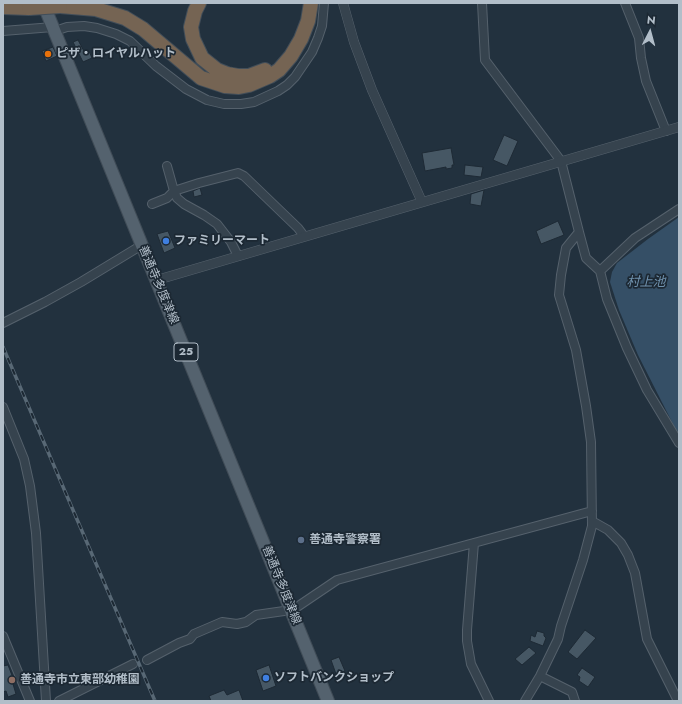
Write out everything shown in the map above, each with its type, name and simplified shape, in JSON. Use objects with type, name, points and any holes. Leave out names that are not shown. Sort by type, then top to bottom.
[{"type":"highway","points":[[3,4],[10,3]]},
{"type":"highway","points":[[199,3],[195,11],[191,27],[196,47],[202,58],[210,65],[227,74],[238,76],[249,76],[259,73],[280,57],[294,36],[301,19],[303,3]]},
{"type":"highway","points":[[3,7],[29,8],[60,6],[96,10],[125,18],[143,29],[201,78],[225,86],[239,87],[249,85],[270,76],[279,70],[291,56],[301,39],[308,21],[311,3]]},
{"type":"main road","name":"善通寺多度津線","points":[[43,3],[328,701]]},
{"type":"street","points":[[3,31],[84,26],[97,28],[116,34],[130,41],[156,66],[186,89],[207,100],[224,104],[241,104],[254,102],[278,91],[295,77],[312,52],[318,38],[322,26],[324,3]]},
{"type":"street","points":[[343,3],[354,42],[372,90],[422,202]]},
{"type":"street","points":[[482,3],[485,60],[561,161],[578,232],[586,258],[600,271],[607,299],[627,348],[647,390],[679,443]]},
{"type":"street","points":[[625,3],[638,38],[646,81],[666,131]]},
{"type":"street","points":[[156,280],[679,127]]},
{"type":"street","points":[[167,166],[177,198],[184,204],[217,224],[231,242],[238,256]]},
{"type":"street","points":[[152,204],[167,198],[174,191],[238,173],[244,176],[298,228],[304,236]]},
{"type":"street","points":[[600,271],[635,238],[679,209]]},
{"type":"street","points":[[525,701],[540,676],[558,639],[592,521],[591,442],[586,406],[576,350],[559,295],[566,248],[578,232]]},
{"type":"street","points":[[3,323],[84,281],[142,246]]},
{"type":"street","points":[[3,407],[24,459],[32,501],[36,533],[46,701]]},
{"type":"street","points":[[147,660],[179,642],[190,639],[194,634],[222,622],[237,624],[246,622],[256,615],[284,611],[297,607],[337,580],[592,511]]},
{"type":"street","points":[[592,521],[608,530],[621,543],[628,555],[635,573],[647,638],[678,701]]},
{"type":"street","points":[[474,543],[467,641],[471,664],[489,701]]},
{"type":"street","points":[[3,636],[30,701]]},
{"type":"street","points":[[59,701],[133,664]]},
{"type":"street","points":[[540,676],[572,692],[576,701]]},
{"type":"water","name":"村上池","points":[[679,217],[679,433],[638,355],[619,310],[610,282],[612,272],[617,263]]},
{"type":"building","points":[[78,40],[85,53],[89,51],[92,58],[83,62],[73,42]]},
{"type":"building","points":[[53,47],[57,56],[46,61],[42,51]]},
{"type":"building","points":[[504,135],[518,141],[507,166],[493,160]]},
{"type":"building","points":[[451,148],[454,165],[452,165],[452,168],[446,169],[446,167],[425,171],[422,153]]},
{"type":"building","points":[[465,165],[483,167],[481,177],[464,175]]},
{"type":"building","points":[[200,188],[202,195],[194,197],[193,191]]},
{"type":"building","points":[[484,190],[481,206],[470,204],[471,194]]},
{"type":"building","points":[[558,221],[564,235],[541,244],[536,231]]},
{"type":"building","name":"ファミリーマート","points":[[168,231],[175,248],[164,253],[157,234]]},
{"type":"building","points":[[585,630],[596,638],[577,659],[568,652]]},
{"type":"building","points":[[537,631],[544,633],[546,638],[543,646],[530,641],[531,635],[535,637]]},
{"type":"building","points":[[529,647],[536,653],[522,665],[515,659]]},
{"type":"building","points":[[339,657],[345,671],[336,674],[331,660]]},
{"type":"building","points":[[8,665],[15,683],[13,684],[16,694],[8,697],[6,691],[3,692],[3,666]]},
{"type":"building","name":"ソフトバンクショップ","points":[[269,665],[276,686],[263,691],[256,670]]},
{"type":"building","points":[[582,668],[595,677],[588,687],[579,681],[580,677],[577,675]]},
{"type":"building","points":[[224,690],[227,695],[239,690],[243,701],[211,701],[209,696]]},
{"type":"railway","points":[[3,347],[155,701]]},
{"type":"place","name":"ピザ・ロイヤルハット","points":[[48,54]]},
{"type":"place","name":"ファミリーマート","points":[[166,241]]},
{"type":"place","name":"善通寺警察署","points":[[301,540]]},
{"type":"place","name":"ソフトバンクショップ","points":[[266,678]]},
{"type":"place","name":"善通寺市立東部幼稚園","points":[[12,680]]}]
